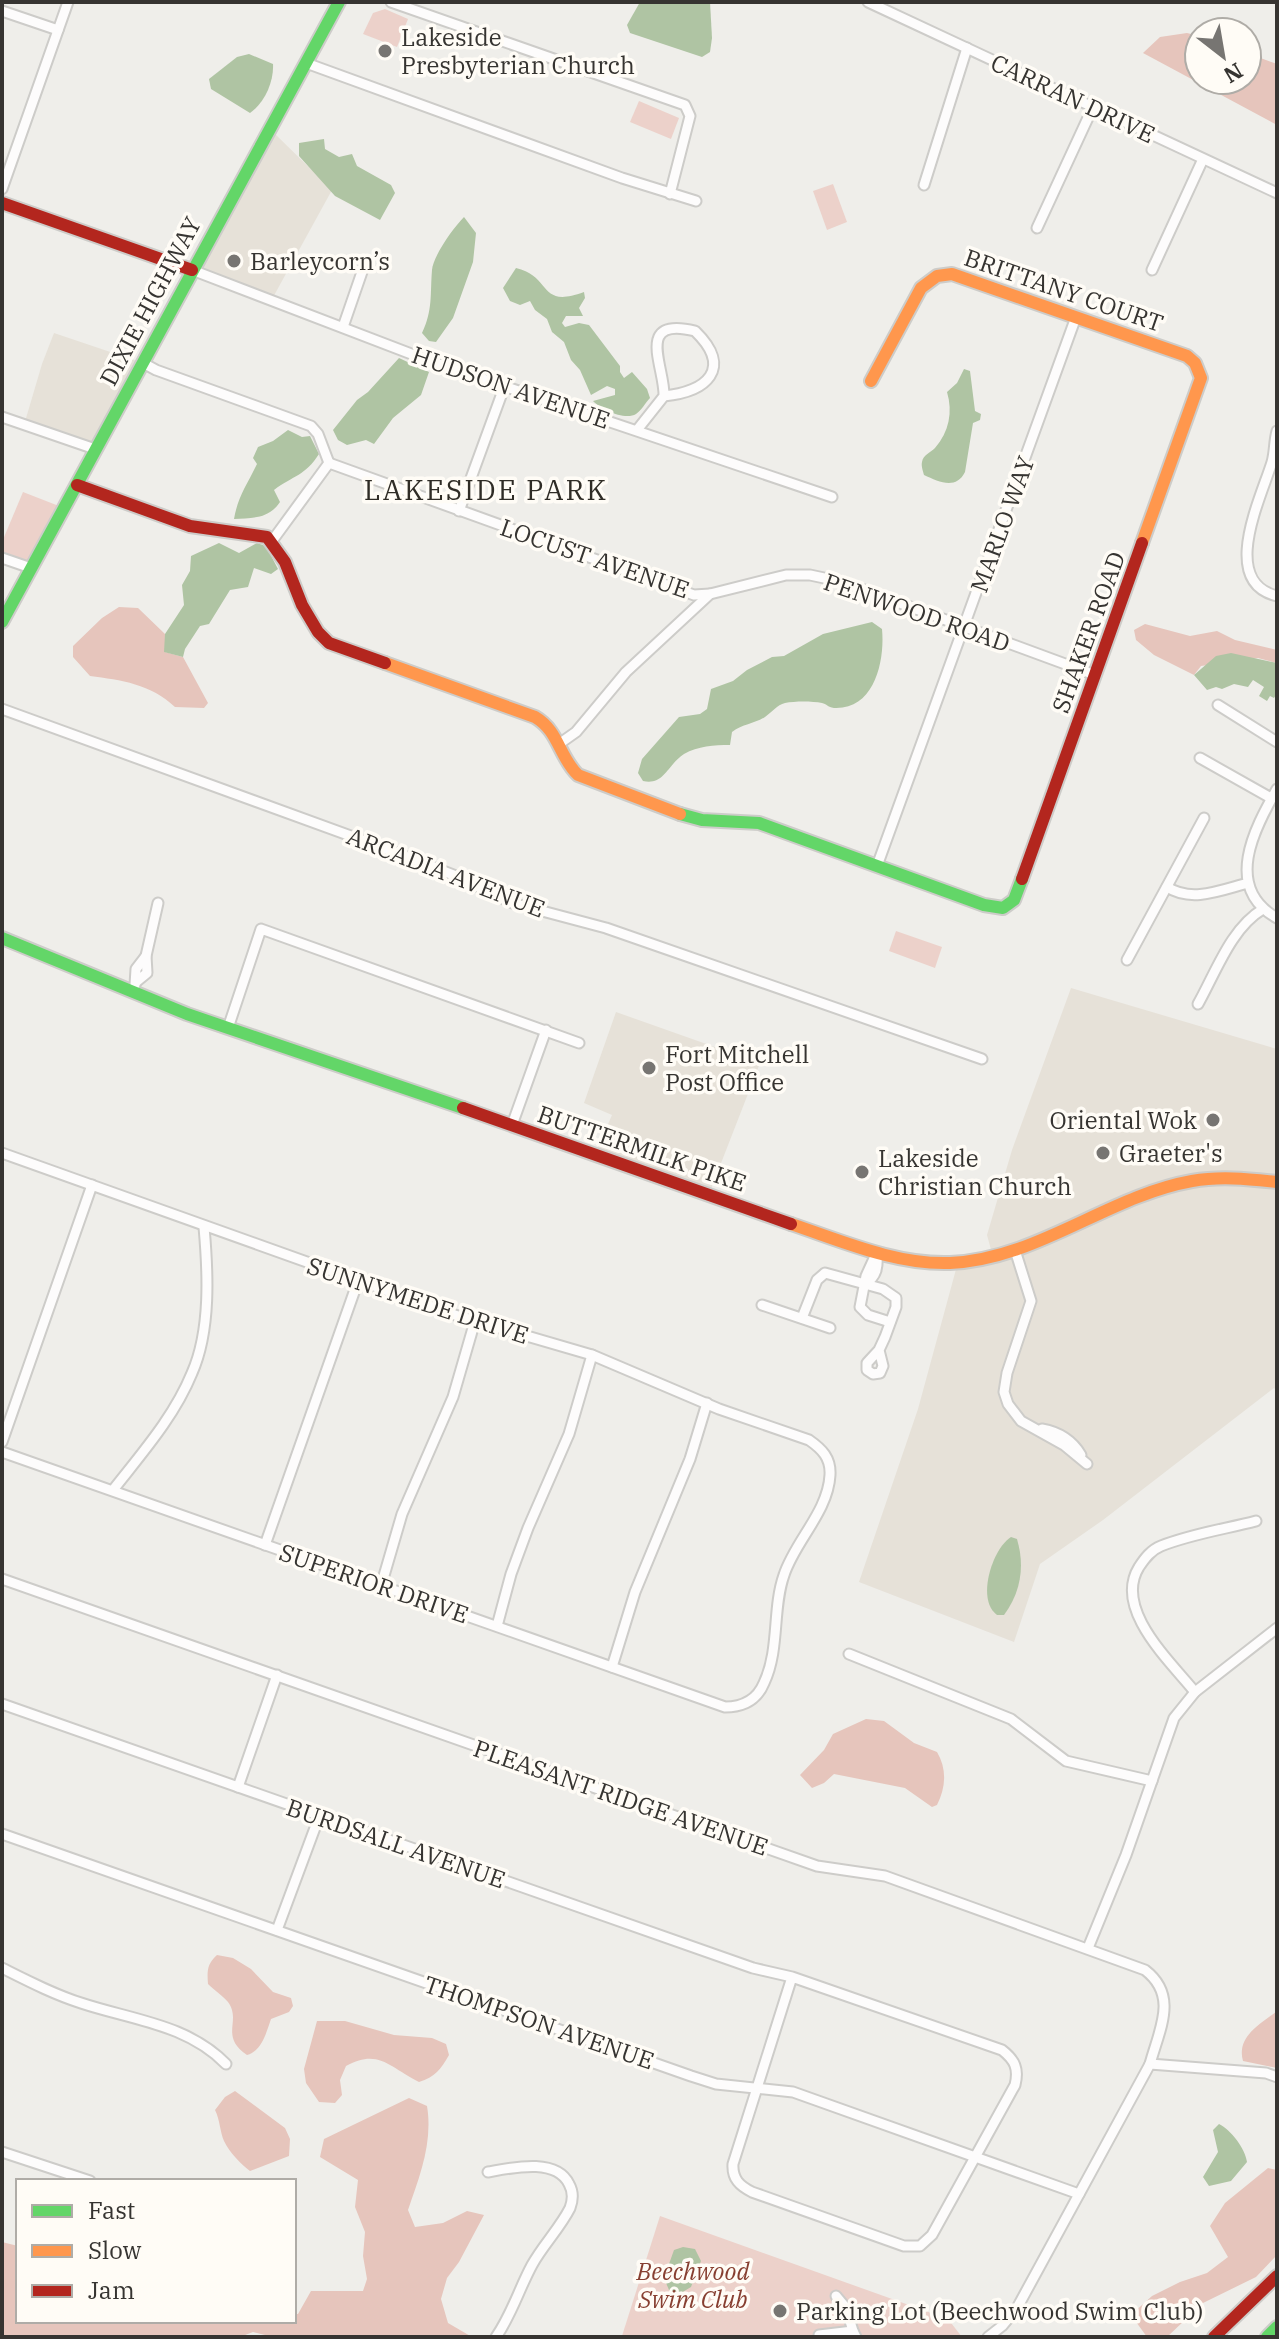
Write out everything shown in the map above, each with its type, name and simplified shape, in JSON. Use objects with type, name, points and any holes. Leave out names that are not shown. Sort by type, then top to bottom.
[{"type":"main road","name":"DIXIE HIGHWAY","points":[[2,622],[339,2]]},
{"type":"main road","points":[[2,203],[192,270]]},
{"type":"main road","name":"BRITTANY COURT","points":[[871,381],[921,288],[941,275],[958,275],[1187,356],[1199,370]]},
{"type":"main road","name":"SHAKER ROAD","points":[[877,866],[996,909],[1008,906],[1017,892],[1201,383],[1199,370]]},
{"type":"main road","points":[[77,485],[190,526],[259,535],[272,541],[287,565],[305,613],[329,643],[535,717],[551,729],[573,773],[586,780],[694,819],[759,823],[877,866]]},
{"type":"main road","name":"BUTTERMILK PIKE","points":[[2,938],[134,987],[228,1028],[877,1252],[908,1260],[939,1263],[993,1257],[1179,1182],[1220,1176],[1275,1180]]},
{"type":"main road","points":[[1214,2337],[1277,2276]]},
{"type":"main road","points":[[1228,2337],[1277,2290]]},
{"type":"main road","points":[[1267,2337],[1277,2327]]},
{"type":"street","points":[[2,189],[68,2]]},
{"type":"street","points":[[391,2],[685,105],[690,116],[670,194]]},
{"type":"street","name":"CARRAN DRIVE","points":[[868,2],[1277,193]]},
{"type":"street","points":[[2,11],[58,30]]},
{"type":"street","points":[[924,185],[967,48]]},
{"type":"street","points":[[306,63],[696,201]]},
{"type":"street","points":[[1037,228],[1093,107]]},
{"type":"street","points":[[1152,270],[1203,159]]},
{"type":"street","points":[[343,327],[363,269]]},
{"type":"street","name":"HUDSON AVENUE","points":[[192,270],[427,360],[832,497]]},
{"type":"street","name":"MARLO WAY","points":[[877,866],[1076,317]]},
{"type":"street","points":[[637,430],[664,396],[655,346],[658,338],[672,330],[695,331],[711,353],[713,367],[710,378],[698,389],[664,396]]},
{"type":"street","points":[[143,363],[311,426],[318,434],[329,463],[272,541]]},
{"type":"street","points":[[459,511],[505,385]]},
{"type":"street","points":[[2,417],[95,449]]},
{"type":"street","points":[[1277,431],[1273,457],[1249,535],[1245,559],[1259,586],[1277,596]]},
{"type":"street","name":"LOCUST AVENUE","points":[[329,463],[694,595],[710,594]]},
{"type":"street","points":[[2,558],[31,568]]},
{"type":"street","name":"PENWOOD ROAD","points":[[559,744],[576,732],[626,672],[710,594],[786,575],[810,575],[843,582],[1095,675]]},
{"type":"street","points":[[1218,705],[1277,742]]},
{"type":"street","name":"ARCADIA AVENUE","points":[[2,709],[392,851],[456,876],[512,903],[606,928],[982,1059]]},
{"type":"street","points":[[1200,758],[1271,798]]},
{"type":"street","points":[[1276,916],[1263,909],[1252,895],[1246,868],[1251,846],[1277,789]]},
{"type":"street","points":[[1127,960],[1204,818]]},
{"type":"street","points":[[1167,887],[1184,896],[1203,895],[1248,883]]},
{"type":"street","points":[[134,987],[147,973],[146,956],[158,903]]},
{"type":"street","points":[[1198,1004],[1237,934],[1248,920],[1263,909]]},
{"type":"street","points":[[228,1028],[261,929],[579,1043]]},
{"type":"street","points":[[512,1125],[546,1030]]},
{"type":"street","name":"SUNNYMEDE DRIVE","points":[[2,1153],[358,1281],[475,1321],[592,1355],[707,1403],[809,1440],[821,1448],[827,1457],[830,1478],[827,1489],[814,1519],[788,1563],[780,1587],[773,1650],[764,1684],[757,1695],[746,1703]]},
{"type":"street","points":[[2,1442],[92,1185]]},
{"type":"street","points":[[113,1490],[161,1428],[180,1400],[194,1371],[205,1306],[204,1227]]},
{"type":"street","points":[[1015,1250],[1031,1301],[1007,1373],[1004,1392],[1021,1421],[1072,1451],[1087,1464],[1079,1450],[1061,1434],[1038,1429]]},
{"type":"street","points":[[877,1252],[869,1265],[860,1299],[862,1311],[890,1322]]},
{"type":"street","points":[[802,1318],[817,1280],[825,1273],[883,1289],[896,1298],[896,1307],[879,1350]]},
{"type":"street","points":[[265,1545],[358,1281]]},
{"type":"street","points":[[762,1305],[830,1328]]},
{"type":"street","points":[[381,1586],[402,1514],[453,1397],[475,1321]]},
{"type":"street","points":[[497,1626],[528,1528],[569,1434],[592,1355]]},
{"type":"street","points":[[612,1667],[635,1592],[690,1459],[707,1403]]},
{"type":"street","name":"SUPERIOR DRIVE","points":[[2,1452],[725,1707],[746,1703]]},
{"type":"street","points":[[1195,1692],[1137,1617],[1131,1597],[1136,1572],[1145,1557],[1160,1546],[1256,1521]]},
{"type":"street","name":"PLEASANT RIDGE AVENUE","points":[[2,1579],[817,1866],[885,1876],[1145,1970],[1162,1988],[1165,2006],[1150,2064]]},
{"type":"street","points":[[1088,1948],[1174,1718],[1195,1692],[1277,1628]]},
{"type":"street","points":[[849,1654],[1011,1719],[1066,1761],[1152,1781]]},
{"type":"street","points":[[238,1787],[277,1675]]},
{"type":"street","name":"BURDSALL AVENUE","points":[[2,1704],[753,1968],[792,1977],[1002,2050],[1018,2072],[1015,2085],[976,2156]]},
{"type":"street","points":[[277,1930],[319,1817]]},
{"type":"street","name":"THOMPSON AVENUE","points":[[2,1834],[691,2076],[716,2084],[793,2092],[1079,2194]]},
{"type":"street","points":[[2,1968],[34,1985],[82,2003],[181,2032],[213,2050],[226,2064]]},
{"type":"street","points":[[792,1977],[733,2164],[734,2176],[742,2187],[904,2246],[920,2246],[932,2235],[976,2156]]},
{"type":"street","points":[[988,2337],[1017,2308],[1150,2064],[1266,2073],[1277,2077]]},
{"type":"street","points":[[2,2152],[84,2179]]},
{"type":"street","points":[[488,2172],[523,2166],[556,2171],[566,2179],[572,2194],[570,2207],[532,2264],[515,2307],[496,2337]]},
{"type":"street","points":[[819,2335],[855,2334],[846,2308],[836,2296]]},
{"type":"shaded area","points":[[640,2],[710,2],[710,52],[702,57],[630,33],[627,25]]},
{"type":"shaded area","points":[[1183,34],[1183,74],[1143,53],[1160,37]]},
{"type":"shaded area","points":[[249,54],[273,64],[268,91],[250,113],[211,89],[209,79],[237,57]]},
{"type":"shaded area","points":[[1263,59],[1277,64],[1277,125],[1223,96],[1263,96]]},
{"type":"shaded area","points":[[270,129],[332,190],[271,301],[192,270]]},
{"type":"shaded area","points":[[324,139],[325,149],[339,157],[352,154],[357,166],[391,185],[395,193],[380,220],[335,196],[299,156],[299,143]]},
{"type":"shaded area","points":[[464,217],[476,233],[473,262],[453,318],[436,342],[429,341],[422,333],[429,309],[433,264]]},
{"type":"shaded area","points":[[516,268],[528,272],[559,297],[584,292],[585,298],[579,308],[583,316],[566,316],[562,323],[565,327],[579,323],[589,325],[620,366],[624,378],[632,372],[647,389],[650,398],[638,413],[620,415],[593,401],[615,395],[615,389],[607,386],[591,395],[564,342],[552,332],[547,319],[535,310],[530,301],[520,305],[510,301],[503,288]]},
{"type":"shaded area","points":[[54,333],[143,363],[95,449],[24,425]]},
{"type":"shaded area","points":[[399,358],[429,372],[421,395],[393,418],[374,444],[366,440],[347,445],[338,440],[333,430],[357,400]]},
{"type":"shaded area","points":[[964,369],[970,371],[975,411],[981,414],[980,420],[973,423],[965,472],[957,481],[947,483],[924,475],[922,464],[947,429],[950,414],[947,392],[957,383]]},
{"type":"shaded area","points":[[288,430],[302,437],[310,436],[319,454],[304,471],[274,490],[280,502],[271,512],[234,519],[240,497],[257,464],[253,458],[258,447]]},
{"type":"shaded area","points":[[219,543],[239,553],[257,543],[266,546],[278,569],[271,574],[254,568],[248,587],[230,590],[209,624],[200,626],[183,657],[164,652],[165,634],[184,605],[182,585],[190,571],[191,556]]},
{"type":"shaded area","points":[[119,607],[138,608],[165,634],[165,652],[183,657],[208,703],[204,708],[175,707],[146,688],[90,676],[73,657],[73,646],[102,618]]},
{"type":"shaded area","points":[[872,622],[882,629],[882,655],[874,681],[859,701],[834,708],[813,702],[782,704],[761,719],[732,732],[730,745],[706,746],[689,751],[661,777],[650,782],[643,781],[638,773],[642,759],[679,717],[700,714],[707,709],[711,689],[733,681],[772,657],[784,656],[823,634]]},
{"type":"shaded area","points":[[1145,624],[1190,636],[1217,631],[1235,640],[1277,650],[1277,663],[1258,658],[1201,666],[1194,675],[1154,655],[1136,640],[1134,630]]},
{"type":"shaded area","points":[[1231,653],[1277,663],[1277,693],[1274,698],[1270,696],[1267,701],[1259,696],[1264,687],[1253,680],[1248,687],[1234,684],[1207,690],[1194,675],[1216,656]]},
{"type":"shaded area","points":[[1071,988],[1277,1049],[1277,1391],[1274,1388],[1103,1520],[1040,1564],[1014,1642],[859,1582],[918,1409],[958,1262],[993,1257],[987,1235],[1012,1150]]},
{"type":"shaded area","points":[[616,1012],[760,1063],[709,1194],[595,1154],[612,1115],[584,1103]]},
{"type":"shaded area","points":[[1011,1537],[1017,1539],[1020,1578],[1010,1606],[1004,1615],[997,1615],[988,1598],[989,1575],[998,1552]]},
{"type":"shaded area","points":[[866,1719],[884,1721],[914,1743],[937,1752],[944,1778],[937,1805],[932,1807],[905,1788],[834,1774],[812,1788],[800,1775],[824,1750],[833,1734]]},
{"type":"shaded area","points":[[217,1955],[233,1958],[251,1969],[273,1992],[291,1998],[293,2006],[289,2012],[271,2019],[260,2046],[247,2055],[232,2035],[232,2009],[208,1984],[208,1968]]},
{"type":"shaded area","points":[[1277,2011],[1277,2068],[1243,2061],[1246,2038]]},
{"type":"shaded area","points":[[317,2021],[345,2021],[394,2035],[432,2038],[446,2044],[449,2055],[437,2072],[419,2082],[376,2059],[357,2061],[346,2066],[340,2080],[342,2095],[335,2103],[319,2102],[306,2083],[304,2069]]},
{"type":"shaded area","points":[[235,2091],[285,2128],[290,2139],[289,2156],[250,2171],[232,2154],[224,2141],[215,2110],[225,2097]]},
{"type":"shaded area","points":[[409,2098],[427,2106],[428,2133],[424,2159],[408,2210],[415,2227],[443,2223],[467,2211],[484,2215],[447,2278],[441,2299],[448,2323],[472,2337],[273,2337],[253,2332],[240,2337],[2,2337],[2,2242],[16,2246],[16,2323],[296,2323],[296,2314],[311,2291],[363,2291],[367,2279],[363,2256],[365,2232],[355,2207],[358,2180],[320,2157],[324,2139]]},
{"type":"shaded area","points":[[1219,2124],[1237,2140],[1247,2162],[1231,2181],[1209,2186],[1203,2177],[1218,2152],[1213,2130]]},
{"type":"shaded area","points":[[1268,2168],[1277,2170],[1277,2255],[1256,2277],[1203,2303],[1167,2337],[1147,2337],[1131,2315],[1152,2296],[1207,2273],[1228,2257],[1210,2226],[1225,2203]]},
{"type":"shaded area","points":[[683,2247],[695,2249],[701,2261],[691,2287],[681,2293],[669,2290],[664,2278],[674,2250]]},
{"type":"green space","points":[[385,9],[408,19],[397,47],[363,34],[373,13]]},
{"type":"green space","points":[[639,101],[679,118],[671,139],[630,122]]},
{"type":"green space","points":[[833,184],[847,222],[827,230],[813,191]]},
{"type":"green space","points":[[23,492],[64,508],[31,568],[2,558],[2,542]]},
{"type":"green space","points":[[896,931],[942,947],[935,968],[889,951]]},
{"type":"green space","name":"Beechwood Swim Club","points":[[660,2216],[948,2319],[962,2337],[622,2336]]},
{"type":"traffic: fast","points":[[2,622],[339,2]]},
{"type":"traffic: fast","points":[[680,814],[702,820],[759,823],[984,905],[1003,908],[1014,900],[1022,879]]},
{"type":"traffic: fast","points":[[2,938],[187,1014],[463,1108]]},
{"type":"traffic: fast","points":[[1267,2337],[1277,2327]]},
{"type":"traffic: slow","points":[[871,381],[921,288],[937,276],[952,274],[1187,356],[1195,363],[1201,378],[1142,543]]},
{"type":"traffic: slow","points":[[385,663],[535,717],[549,729],[578,775],[680,814]]},
{"type":"traffic: slow","points":[[791,1224],[889,1256],[950,1263],[1013,1251],[1131,1200],[1192,1181],[1224,1178],[1277,1182]]},
{"type":"traffic: jam","points":[[2,203],[192,270]]},
{"type":"traffic: jam","points":[[77,485],[190,526],[267,537],[285,562],[302,605],[318,632],[329,643],[385,663]]},
{"type":"traffic: jam","points":[[1022,879],[1142,543]]},
{"type":"traffic: jam","points":[[463,1108],[791,1224]]},
{"type":"traffic: jam","points":[[1214,2337],[1277,2276]]},
{"type":"place","name":"Lakeside Presbyterian Church","points":[[385,51]]},
{"type":"place","name":"Barleycorn’s","points":[[234,261]]},
{"type":"place","name":"Fort Mitchell Post Office","points":[[649,1068]]},
{"type":"place","name":"Oriental Wok","points":[[1213,1120]]},
{"type":"place","name":"Graeter's","points":[[1103,1153]]},
{"type":"place","name":"Lakeside Christian Church","points":[[862,1172]]},
{"type":"place","name":"Parking Lot (Beechwood Swim Club)","points":[[780,2311]]},
{"type":"district","name":"LAKESIDE PARK","points":[[486,489]]}]
